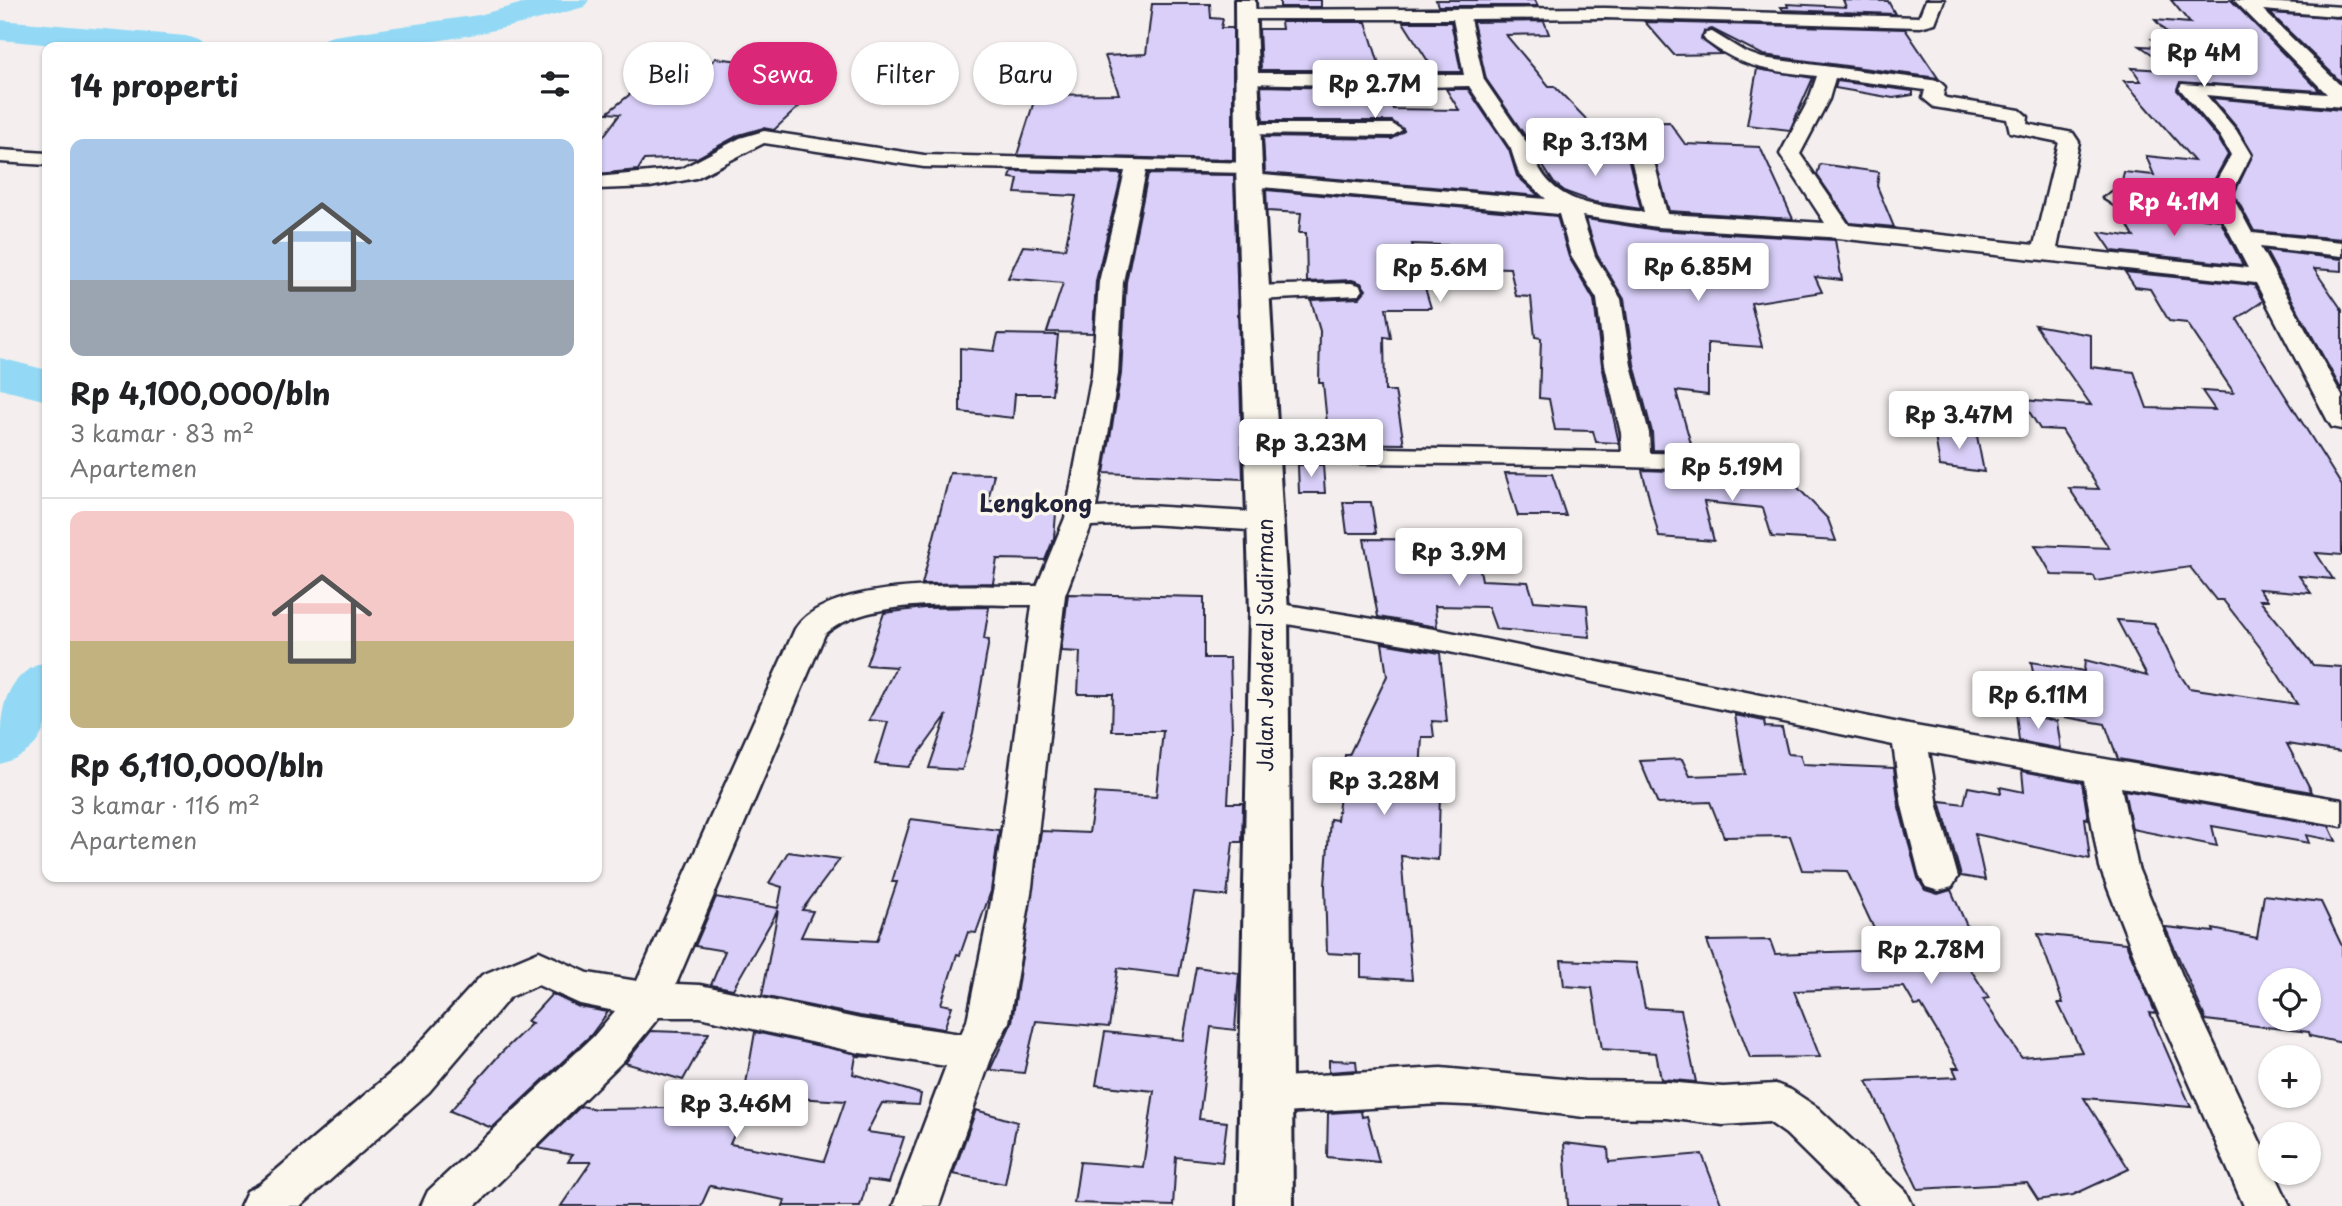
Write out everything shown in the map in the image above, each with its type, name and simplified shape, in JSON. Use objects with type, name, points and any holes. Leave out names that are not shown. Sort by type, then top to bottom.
[{"type":"main road","name":"Jalan Jenderal Sudirman","points":[[1245,7],[1269,611],[1265,1206]]},
{"type":"street","points":[[1245,7],[1434,7],[1460,13],[1604,7],[1757,8],[1920,22],[1929,19],[1935,0]]},
{"type":"street","points":[[2244,2],[2336,11]]},
{"type":"street","points":[[2244,2],[2342,100]]},
{"type":"street","points":[[1460,13],[1475,80],[1521,149],[1530,174],[1568,208],[1583,256],[1609,299],[1618,365],[1635,433],[1636,461]]},
{"type":"street","points":[[1712,37],[1739,56],[1759,63],[1932,85],[1935,87],[1933,98],[1941,103],[2013,114],[2018,117],[2017,128],[2069,139],[2044,253]]},
{"type":"street","points":[[1828,71],[1819,99],[1790,154],[1842,232]]},
{"type":"street","points":[[1248,79],[1338,79]]},
{"type":"street","points":[[1422,81],[1475,80]]},
{"type":"street","points":[[2342,100],[2189,88],[2229,134],[2241,155],[2220,194],[2267,277],[2342,421]]},
{"type":"street","points":[[602,183],[673,176],[700,169],[751,140],[764,137],[924,161],[1137,165],[1250,159],[1392,130]]},
{"type":"street","points":[[1521,149],[1640,142],[1657,219]]},
{"type":"street","points":[[0,156],[42,159]]},
{"type":"street","points":[[1250,159],[1657,219],[1842,232],[2267,277]]},
{"type":"street","points":[[916,1206],[972,1053],[988,1021],[1013,887],[1049,596],[1080,518],[1105,374],[1111,282],[1137,165]]},
{"type":"street","points":[[2114,198],[2230,212]]},
{"type":"street","points":[[2245,239],[2342,248]]},
{"type":"street","points":[[1256,293],[1351,290]]},
{"type":"street","points":[[1262,454],[1563,457],[1755,463]]},
{"type":"street","points":[[1080,518],[1147,515],[1266,522]]},
{"type":"street","points":[[444,1206],[608,1049],[649,1000],[765,727],[811,629],[829,614],[876,599],[1049,596]]},
{"type":"street","points":[[1269,611],[1440,640],[1909,737],[2342,813]]},
{"type":"street","points":[[1909,737],[1920,806],[1940,877]]},
{"type":"street","points":[[2100,771],[2119,868],[2164,978],[2267,1206]]},
{"type":"street","points":[[263,1206],[276,1199],[414,1079],[496,986],[539,967],[580,988],[649,1000],[700,1001],[860,1036],[972,1053]]},
{"type":"street","points":[[1265,1096],[1441,1086],[1490,1088],[1584,1099],[1667,1100],[1723,1105],[1763,1103],[1802,1121],[1890,1206]]},
{"type":"building","points":[[1280,0],[1321,0],[1321,7],[1280,7]]},
{"type":"building","points":[[1436,0],[1535,0],[1538,6],[1438,6]]},
{"type":"building","points":[[1843,0],[1888,1],[1895,14],[1783,10],[1781,7],[1788,7],[1787,4],[1846,7]]},
{"type":"building","points":[[2171,0],[2231,0],[2320,91],[2180,82],[2177,90],[2218,138],[2228,155],[2207,193],[2209,200],[2120,189],[2124,172],[2154,175],[2146,156],[2194,161],[2124,81],[2141,81],[2132,68],[2177,71],[2140,46],[2160,47],[2152,39],[2173,40],[2155,20],[2190,23]]},
{"type":"building","points":[[1152,4],[1210,4],[1211,18],[1223,19],[1221,28],[1233,28],[1233,160],[1017,155],[1033,105],[1077,105],[1077,95],[1119,94],[1105,56],[1146,54]]},
{"type":"building","points":[[2270,13],[2342,18],[2342,83]]},
{"type":"building","points":[[1544,21],[1549,34],[1506,35],[1549,86],[1554,86],[1590,123],[1669,122],[1685,144],[1760,147],[1793,219],[1669,211],[1648,134],[1528,140],[1486,79],[1473,22]]},
{"type":"building","points":[[1281,22],[1366,22],[1393,109],[1459,110],[1446,89],[1468,89],[1509,150],[1517,176],[1539,196],[1265,173],[1263,137],[1392,139],[1404,131],[1392,121],[1263,121],[1261,86],[1338,88],[1349,80],[1338,70],[1261,70],[1259,29],[1282,29]]},
{"type":"building","points":[[1403,22],[1451,22],[1461,72],[1435,72]]},
{"type":"building","points":[[1645,22],[1905,29],[1938,78],[1763,55],[1712,29],[1704,31],[1701,39],[1721,54],[1674,55]]},
{"type":"building","points":[[716,58],[728,60],[728,105],[801,105],[774,130],[763,128],[739,135],[697,158],[644,160],[638,170],[602,174],[602,138],[620,114],[607,113],[623,100],[623,105],[714,105]]},
{"type":"building","points":[[1757,69],[1813,78],[1790,130],[1747,125]]},
{"type":"building","points":[[1837,81],[1913,91],[1913,95],[1893,98],[1835,88]]},
{"type":"building","points":[[2212,98],[2342,110],[2342,239],[2254,231],[2234,194],[2253,154],[2238,129]]},
{"type":"building","points":[[1627,153],[1641,209],[1594,202],[1566,192],[1554,183],[1537,157]]},
{"type":"building","points":[[1820,164],[1879,172],[1877,186],[1894,227],[1850,223],[1817,175]]},
{"type":"building","points":[[1012,171],[1122,174],[1096,281],[1093,333],[1047,332],[1063,283],[1008,278],[1023,246],[1065,249],[1076,196],[1015,193],[1018,179],[1010,178]]},
{"type":"building","points":[[1148,174],[1234,175],[1243,479],[1104,473],[1121,374],[1126,282]]},
{"type":"building","points":[[1266,190],[1557,216],[1569,257],[1594,300],[1602,365],[1619,443],[1596,442],[1593,431],[1555,430],[1549,399],[1539,398],[1541,338],[1535,337],[1531,297],[1516,296],[1510,268],[1475,267],[1471,246],[1412,244],[1431,308],[1386,308],[1391,338],[1384,337],[1385,391],[1395,391],[1404,444],[1329,443],[1323,383],[1319,383],[1320,331],[1311,300],[1359,298],[1366,290],[1361,283],[1352,280],[1307,282],[1306,233],[1299,233],[1301,213],[1267,211]]},
{"type":"building","points":[[2118,208],[2220,220],[2243,265],[2112,251],[2099,232],[2134,237]]},
{"type":"building","points":[[1586,219],[1657,230],[1835,240],[1842,280],[1815,277],[1822,292],[1751,303],[1762,347],[1708,343],[1708,395],[1676,391],[1693,451],[1653,450],[1652,432],[1634,364],[1624,299],[1597,255]]},
{"type":"building","points":[[2265,250],[2342,259],[2342,271],[2314,269],[2342,310],[2342,391]]},
{"type":"building","points":[[2125,272],[2254,285],[2263,301],[2237,319],[2342,486],[2342,555],[2316,553],[2333,579],[2299,576],[2311,593],[2259,589],[2268,600],[2260,600],[2313,665],[2342,667],[2342,752],[2287,744],[2312,792],[2118,759],[2105,724],[2041,713],[2031,662],[2084,671],[2085,660],[2147,676],[2117,620],[2154,623],[2189,688],[2297,704],[2263,651],[2223,600],[2216,600],[2190,567],[2096,581],[2094,576],[2052,575],[2035,545],[2109,548],[2069,488],[2099,489],[2062,430],[2040,429],[2022,400],[2091,405],[2035,325],[2091,335],[2091,367],[2134,372],[2147,408],[2215,410],[2202,391],[2234,393],[2187,323],[2169,321],[2150,289],[2135,287]]},
{"type":"building","points":[[998,334],[1058,335],[1052,394],[1015,394],[1013,418],[960,412],[960,348],[994,351]]},
{"type":"building","points":[[1934,430],[1977,436],[1984,472],[1940,466]]},
{"type":"building","points":[[1298,465],[1323,465],[1325,493],[1299,493]]},
{"type":"building","points":[[1779,468],[1828,519],[1836,541],[1772,537],[1763,508],[1704,502],[1714,541],[1659,537],[1642,470],[1755,474]]},
{"type":"building","points":[[950,473],[994,474],[988,501],[1057,501],[1054,538],[1045,560],[997,559],[993,583],[922,584]]},
{"type":"building","points":[[1505,473],[1552,474],[1566,516],[1518,516]]},
{"type":"building","points":[[1343,502],[1371,502],[1376,533],[1347,533]]},
{"type":"building","points":[[1364,539],[1474,540],[1482,580],[1528,582],[1534,601],[1587,605],[1590,637],[1496,629],[1488,607],[1435,606],[1437,627],[1378,617]]},
{"type":"building","points":[[1068,594],[1204,597],[1204,658],[1230,658],[1232,731],[1228,803],[1243,803],[1242,842],[1233,842],[1227,896],[1194,893],[1179,976],[1118,968],[1109,1027],[1036,1021],[1024,1073],[990,1070],[1012,1022],[1041,831],[1089,833],[1095,793],[1156,797],[1163,731],[1112,731],[1113,694],[1078,694],[1080,652],[1061,651]]},
{"type":"building","points":[[989,607],[984,639],[989,640],[973,733],[962,770],[929,768],[947,715],[909,767],[875,764],[888,722],[869,720],[896,667],[866,665],[884,613],[924,608]]},
{"type":"building","points":[[1382,643],[1440,653],[1447,722],[1432,721],[1434,737],[1422,737],[1419,792],[1440,795],[1438,860],[1401,856],[1412,980],[1361,977],[1361,955],[1327,953],[1325,885],[1330,819],[1337,820],[1345,755],[1349,755],[1387,676]]},
{"type":"building","points":[[2016,713],[2057,721],[2061,749],[2019,741]]},
{"type":"building","points":[[1735,715],[1764,721],[1765,727],[1782,728],[1788,754],[1800,755],[1803,764],[1894,768],[1899,807],[1918,878],[1925,890],[1938,894],[1951,890],[1974,942],[1953,942],[1989,998],[1983,999],[2021,1057],[2082,1052],[2058,1003],[2063,1003],[2038,934],[2126,943],[2156,1014],[2150,1013],[2191,1107],[2084,1098],[2129,1169],[2073,1195],[2038,1200],[2027,1183],[1918,1189],[1867,1081],[1957,1077],[1953,1068],[1959,1068],[1921,1005],[1915,1006],[1904,987],[1794,991],[1820,1057],[1750,1058],[1707,941],[1770,940],[1775,954],[1884,950],[1847,871],[1802,870],[1790,836],[1724,837],[1710,802],[1658,804],[1640,761],[1682,759],[1690,776],[1745,774]]},
{"type":"building","points":[[2022,771],[2082,782],[2088,819],[2085,818],[2090,859],[1975,834],[1985,880],[1961,876],[1940,801],[1964,804],[1968,787],[2001,793],[2000,787],[2024,792]]},
{"type":"building","points":[[2124,790],[2329,826],[2336,841],[2306,835],[2309,843],[2212,826],[2217,846],[2132,829]]},
{"type":"building","points":[[911,819],[999,830],[991,891],[976,933],[968,932],[960,955],[957,954],[941,1004],[952,1006],[944,1029],[860,1016],[762,996],[778,910],[733,989],[711,985],[725,951],[695,946],[716,897],[778,908],[782,887],[769,883],[788,852],[840,859],[802,910],[813,911],[801,937],[877,941],[897,882],[892,882]]},
{"type":"building","points":[[2264,895],[2321,902],[2342,946],[2342,1043],[2310,1036],[2309,1032],[2300,1031],[2321,1031],[2321,968],[2258,968],[2258,1026],[2206,1020],[2165,927],[2214,932],[2213,929],[2257,938]]},
{"type":"building","points":[[1561,960],[1636,963],[1645,1008],[1681,1010],[1696,1082],[1661,1079],[1656,1053],[1602,1049],[1592,988],[1564,986]]},
{"type":"building","points":[[1196,967],[1239,973],[1235,1030],[1211,1027],[1199,1119],[1227,1122],[1222,1162],[1176,1157],[1173,1206],[1074,1203],[1080,1162],[1143,1167],[1154,1091],[1096,1085],[1105,1032],[1183,1040]]},
{"type":"building","points":[[552,994],[579,1007],[608,1012],[591,1035],[492,1128],[450,1111],[501,1053],[532,1023],[527,1021]]},
{"type":"building","points":[[651,1031],[709,1033],[683,1080],[625,1063]]},
{"type":"building","points":[[755,1032],[872,1057],[856,1056],[853,1074],[921,1094],[919,1105],[882,1103],[867,1132],[904,1137],[889,1183],[868,1180],[860,1206],[783,1206],[785,1200],[710,1186],[701,1206],[561,1206],[591,1162],[568,1162],[572,1155],[538,1148],[581,1106],[596,1109],[746,1107],[730,1144],[824,1161],[845,1101],[744,1095]]},
{"type":"building","points":[[1329,1060],[1356,1061],[1357,1070],[1329,1072]]},
{"type":"building","points":[[976,1110],[1017,1122],[1005,1184],[953,1174]]},
{"type":"building","points":[[1361,1111],[1362,1117],[1367,1116],[1379,1162],[1327,1157],[1328,1113]]},
{"type":"building","points":[[1564,1143],[1608,1148],[1609,1162],[1702,1154],[1722,1206],[1568,1206]]},
{"type":"waterway","points":[[367,42],[481,25],[572,0]]},
{"type":"waterway","points":[[0,30],[131,42]]},
{"type":"waterway","points":[[0,373],[42,385]]},
{"type":"waterway","points":[[0,741],[42,688]]},
{"type":"district","name":"Lengkong","points":[[1036,504]]}]
